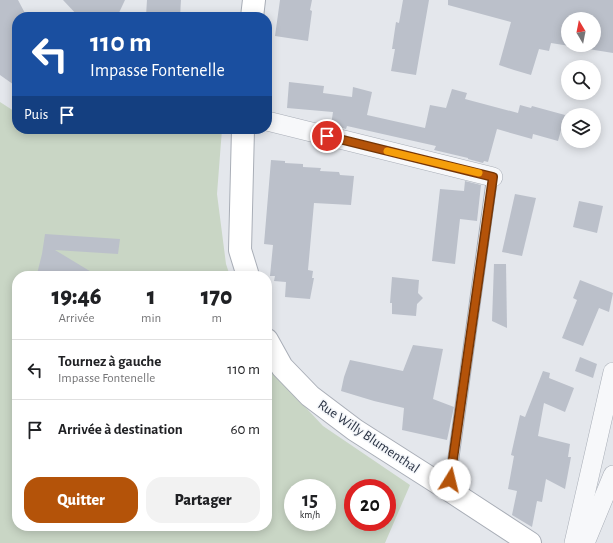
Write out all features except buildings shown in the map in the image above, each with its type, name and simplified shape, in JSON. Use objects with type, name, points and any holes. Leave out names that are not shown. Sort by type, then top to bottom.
[{"type":"main road","points":[[253,12],[254,0]]},
{"type":"main road","points":[[243,134],[240,250],[246,271]]},
{"type":"main road","name":"Rue Willy Blumenthal","points":[[272,349],[282,367],[310,396],[355,430],[531,542]]},
{"type":"street","points":[[272,122],[493,177]]},
{"type":"street","points":[[574,543],[613,372]]},
{"type":"street","points":[[585,543],[610,481],[589,480]]},
{"type":"lane","points":[[449,490],[493,177]]},
{"type":"green space","points":[[0,102],[12,110],[12,134],[222,134],[217,194],[226,264],[228,271],[12,271],[12,531],[272,531],[272,371],[323,426],[410,485],[396,517],[396,479],[344,479],[344,531],[390,531],[385,543],[0,543]]},
{"type":"slow traffic","points":[[387,151],[479,173]]},
{"type":"route","points":[[327,136],[493,177],[450,480]]}]
